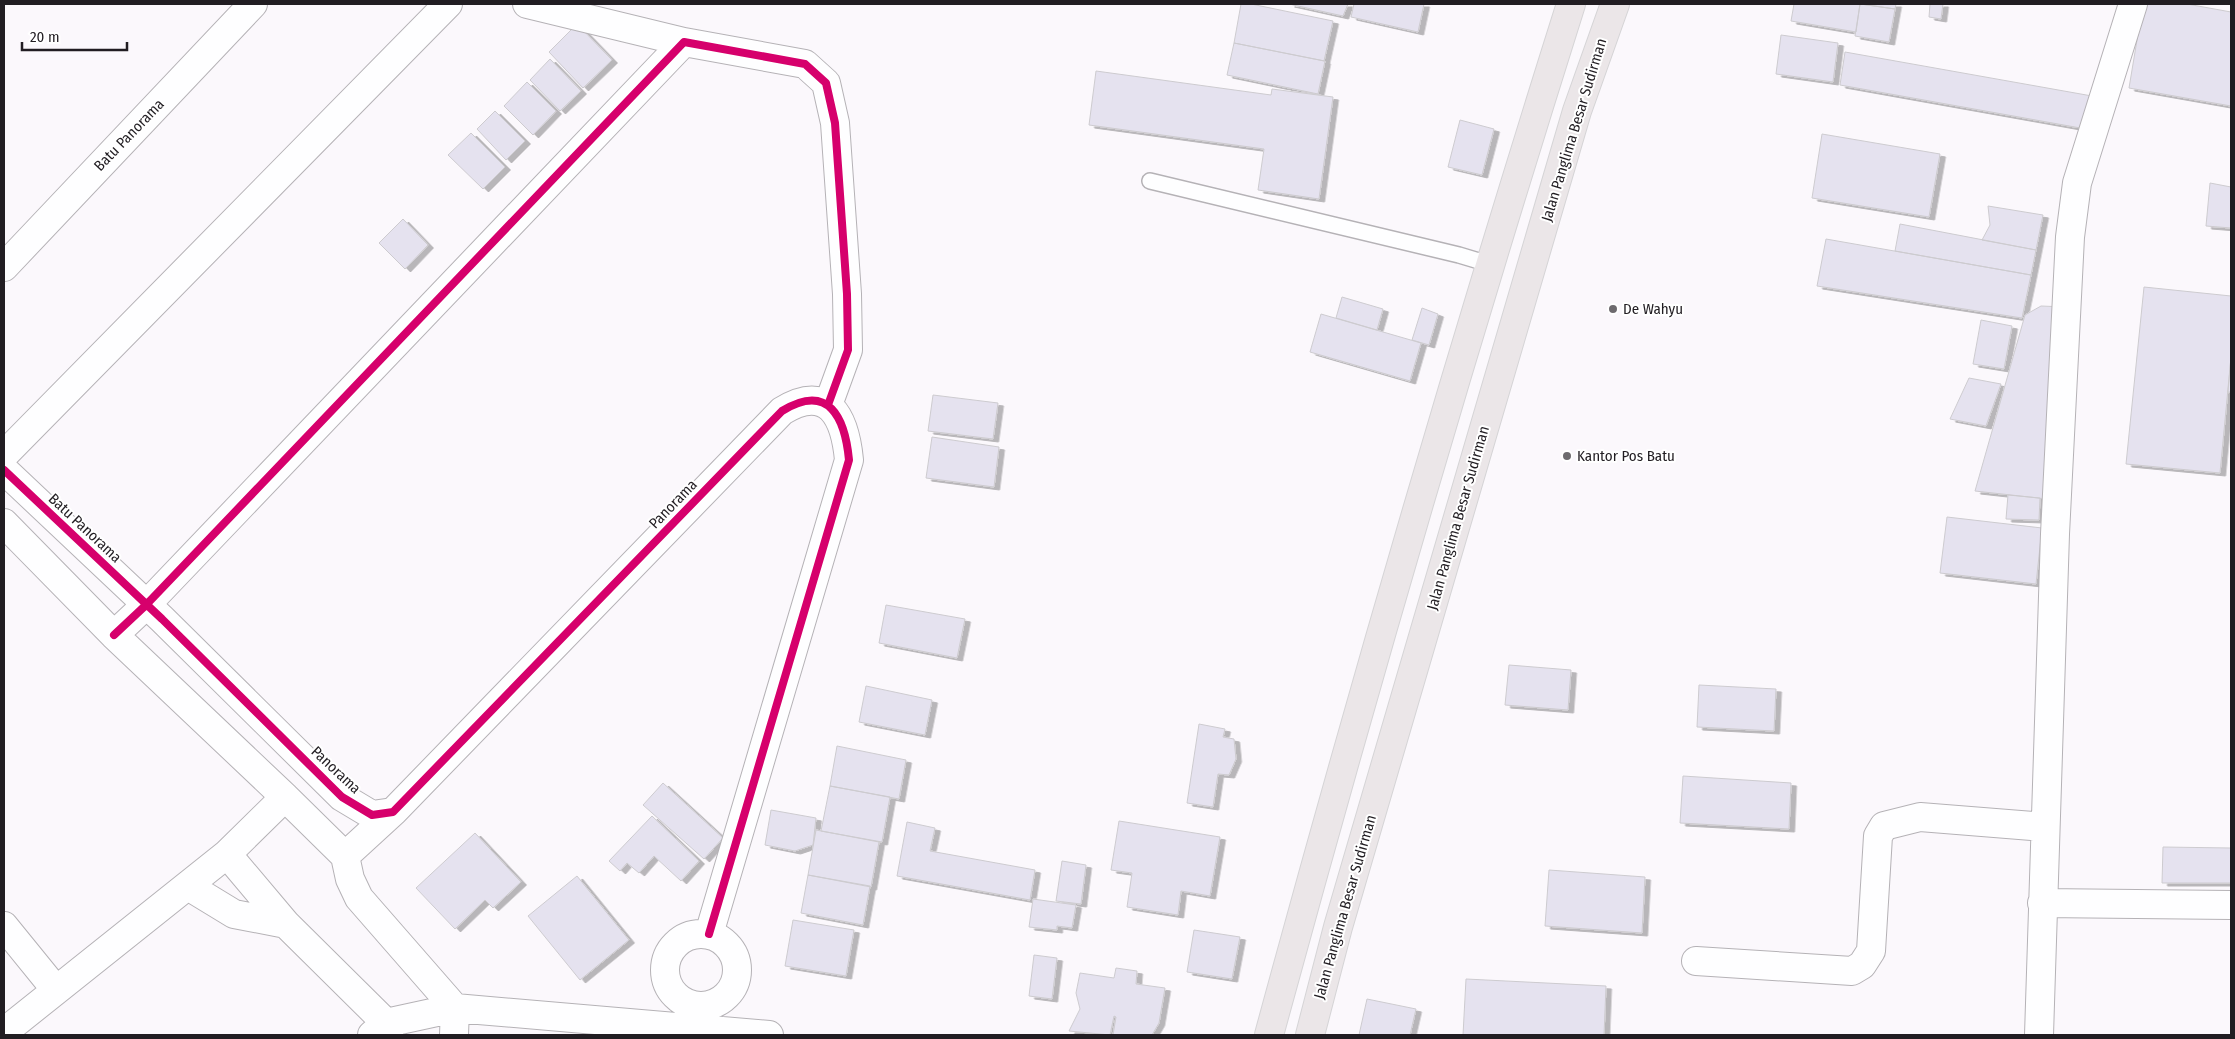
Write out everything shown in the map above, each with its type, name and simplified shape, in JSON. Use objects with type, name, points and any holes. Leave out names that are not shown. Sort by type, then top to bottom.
[{"type":"main road","points":[[1269,1035],[1331,806],[1489,264],[1571,4]]},
{"type":"main road","name":"Jalan Panglima Besar Sudirman","points":[[1310,1035],[1338,928],[1577,111],[1615,4]]},
{"type":"street","name":"Batu Panorama","points":[[4,266],[253,4]]},
{"type":"street","points":[[4,455],[448,4]]},
{"type":"street","points":[[527,4],[684,42],[805,64],[826,84],[835,123],[847,294],[848,350],[828,405],[839,417],[846,435],[849,460],[709,934]]},
{"type":"street","points":[[2039,1035],[2055,534],[2070,237],[2077,183],[2133,4]]},
{"type":"street","points":[[114,635],[146,605],[684,42]]},
{"type":"street","name":"Panorama","points":[[146,605],[342,797],[372,815],[393,812],[782,412],[806,401],[828,405]]},
{"type":"street","name":"Batu Panorama","points":[[4,470],[146,605]]},
{"type":"street","points":[[4,523],[114,635],[345,856],[350,879],[359,898],[455,1008],[454,1035]]},
{"type":"street","points":[[4,1032],[227,854],[285,797]]},
{"type":"street","points":[[345,856],[393,812]]},
{"type":"street","points":[[1696,961],[1852,972],[1862,965],[1871,951],[1878,836],[1884,826],[1920,817],[2045,827]]},
{"type":"street","points":[[227,854],[286,924],[382,1031],[455,1008],[669,1031],[769,1035]]},
{"type":"street","points":[[188,886],[234,914],[286,924]]},
{"type":"street","points":[[2042,903],[2231,905]]},
{"type":"street","points":[[4,926],[56,990]]},
{"type":"street","points":[[669,1031],[670,990],[665,976],[665,962],[671,949],[682,939],[695,933],[709,934],[722,940],[732,950],[738,963],[737,978],[732,991],[721,1001],[708,1006],[694,1006],[681,1001],[670,990]]},
{"type":"street","points":[[718,1033],[721,1001]]},
{"type":"lane","points":[[1150,181],[1459,255],[1489,264]]},
{"type":"building","points":[[1241,4],[1251,4],[1333,21],[1324,61],[1234,43]]},
{"type":"building","points":[[1289,4],[1348,4],[1343,16]]},
{"type":"building","points":[[1354,4],[1424,4],[1418,32],[1351,17]]},
{"type":"building","points":[[1794,4],[1860,4],[1856,32],[1791,21]]},
{"type":"building","points":[[1860,4],[1895,9],[1889,42],[1855,36]]},
{"type":"building","points":[[1861,4],[1896,4],[1895,9]]},
{"type":"building","points":[[1930,4],[1943,4],[1941,19],[1929,17]]},
{"type":"building","points":[[2143,4],[2187,4],[2231,12],[2231,106],[2129,88]]},
{"type":"building","points":[[577,24],[612,60],[583,88],[549,52]]},
{"type":"building","points":[[1781,35],[1838,43],[1833,82],[1776,74]]},
{"type":"building","points":[[1234,43],[1325,61],[1318,94],[1227,75]]},
{"type":"building","points":[[1845,52],[2092,96],[2086,129],[1840,85]]},
{"type":"building","points":[[550,59],[581,91],[560,111],[530,80]]},
{"type":"building","points":[[1096,71],[1271,95],[1272,89],[1333,97],[1319,199],[1258,190],[1264,149],[1089,125]]},
{"type":"building","points":[[527,82],[556,111],[533,135],[504,106]]},
{"type":"building","points":[[495,111],[525,141],[506,160],[477,129]]},
{"type":"building","points":[[1460,120],[1494,129],[1482,175],[1448,167]]},
{"type":"building","points":[[471,133],[505,167],[483,189],[448,155]]},
{"type":"building","points":[[1822,134],[1940,154],[1929,217],[1812,198]]},
{"type":"building","points":[[2210,183],[2231,187],[2231,228],[2206,226]]},
{"type":"building","points":[[1988,206],[2043,215],[2036,250],[1982,240],[1990,225]]},
{"type":"building","points":[[403,219],[428,245],[405,269],[379,243]]},
{"type":"building","points":[[1900,224],[2036,250],[2031,275],[1895,251]]},
{"type":"building","points":[[1826,239],[2031,275],[2022,318],[1817,286]]},
{"type":"building","points":[[2144,287],[2231,296],[2231,357],[2220,473],[2126,464]]},
{"type":"building","points":[[1342,297],[1383,309],[1377,330],[1336,318]]},
{"type":"building","points":[[2041,306],[2066,307],[2047,499],[1975,491],[2025,315]]},
{"type":"building","points":[[1422,308],[1438,314],[1429,345],[1412,340]]},
{"type":"building","points":[[1321,314],[1421,343],[1410,381],[1310,352]]},
{"type":"building","points":[[1981,320],[2012,326],[2004,369],[1973,364]]},
{"type":"building","points":[[2231,357],[2231,392],[2228,392]]},
{"type":"building","points":[[1969,378],[2001,384],[1986,426],[1950,419]]},
{"type":"building","points":[[933,395],[998,403],[993,439],[928,431]]},
{"type":"building","points":[[932,437],[999,447],[994,487],[926,478]]},
{"type":"building","points":[[2008,495],[2040,498],[2039,520],[2006,519]]},
{"type":"building","points":[[1947,517],[2042,528],[2036,584],[1940,573]]},
{"type":"building","points":[[886,605],[965,619],[957,658],[879,643]]},
{"type":"building","points":[[1509,665],[1571,670],[1568,710],[1505,705]]},
{"type":"building","points":[[1699,685],[1776,689],[1774,731],[1697,727]]},
{"type":"building","points":[[866,686],[932,700],[925,735],[859,722]]},
{"type":"building","points":[[1199,724],[1225,729],[1223,737],[1234,739],[1236,759],[1229,775],[1218,774],[1213,807],[1187,803]]},
{"type":"building","points":[[837,746],[906,760],[899,799],[830,786]]},
{"type":"building","points":[[1683,776],[1791,783],[1789,829],[1680,823]]},
{"type":"building","points":[[663,783],[723,838],[704,859],[643,805]]},
{"type":"building","points":[[830,786],[890,797],[882,842],[821,831]]},
{"type":"building","points":[[771,810],[816,818],[813,845],[795,851],[765,845]]},
{"type":"building","points":[[652,816],[699,861],[681,881],[654,856],[639,873],[627,863],[620,871],[609,861]]},
{"type":"building","points":[[1119,821],[1220,837],[1210,896],[1181,891],[1178,915],[1127,907],[1132,873],[1111,870]]},
{"type":"building","points":[[907,822],[935,828],[930,851],[1035,870],[1030,900],[897,876]]},
{"type":"building","points":[[816,830],[879,842],[871,887],[808,875]]},
{"type":"building","points":[[475,833],[521,882],[493,908],[485,900],[455,929],[416,888]]},
{"type":"building","points":[[2163,847],[2231,848],[2231,883],[2162,883]]},
{"type":"building","points":[[1062,861],[1086,865],[1081,904],[1056,901]]},
{"type":"building","points":[[1549,870],[1645,877],[1642,933],[1545,926]]},
{"type":"building","points":[[808,875],[870,886],[863,925],[801,913]]},
{"type":"building","points":[[577,876],[629,940],[580,980],[528,916]]},
{"type":"building","points":[[1033,899],[1076,905],[1072,928],[1057,926],[1057,930],[1029,927]]},
{"type":"building","points":[[793,920],[854,930],[846,976],[785,966]]},
{"type":"building","points":[[1194,930],[1240,937],[1232,979],[1187,972]]},
{"type":"building","points":[[1034,955],[1057,958],[1052,999],[1029,996]]},
{"type":"building","points":[[1116,968],[1137,971],[1136,984],[1165,988],[1159,1023],[1152,1035],[1113,1035],[1116,1017],[1114,1016],[1110,1035],[1069,1031],[1080,1009],[1076,993],[1080,973],[1114,978]]},
{"type":"building","points":[[1466,979],[1606,986],[1604,1035],[1463,1035]]},
{"type":"building","points":[[1367,999],[1416,1009],[1410,1035],[1359,1035]]},
{"type":"cycle path","points":[[114,635],[146,605],[684,42],[805,64],[826,83],[835,123],[847,294],[848,350],[828,405]]},
{"type":"cycle path","points":[[4,470],[162,619],[342,797],[372,815],[393,812],[782,411],[798,403],[812,401],[823,403],[832,409],[838,418],[847,445],[849,460],[709,934]]},
{"type":"place","name":"De Wahyu","points":[[1613,309]]},
{"type":"place","name":"Kantor Pos Batu","points":[[1567,456]]}]
